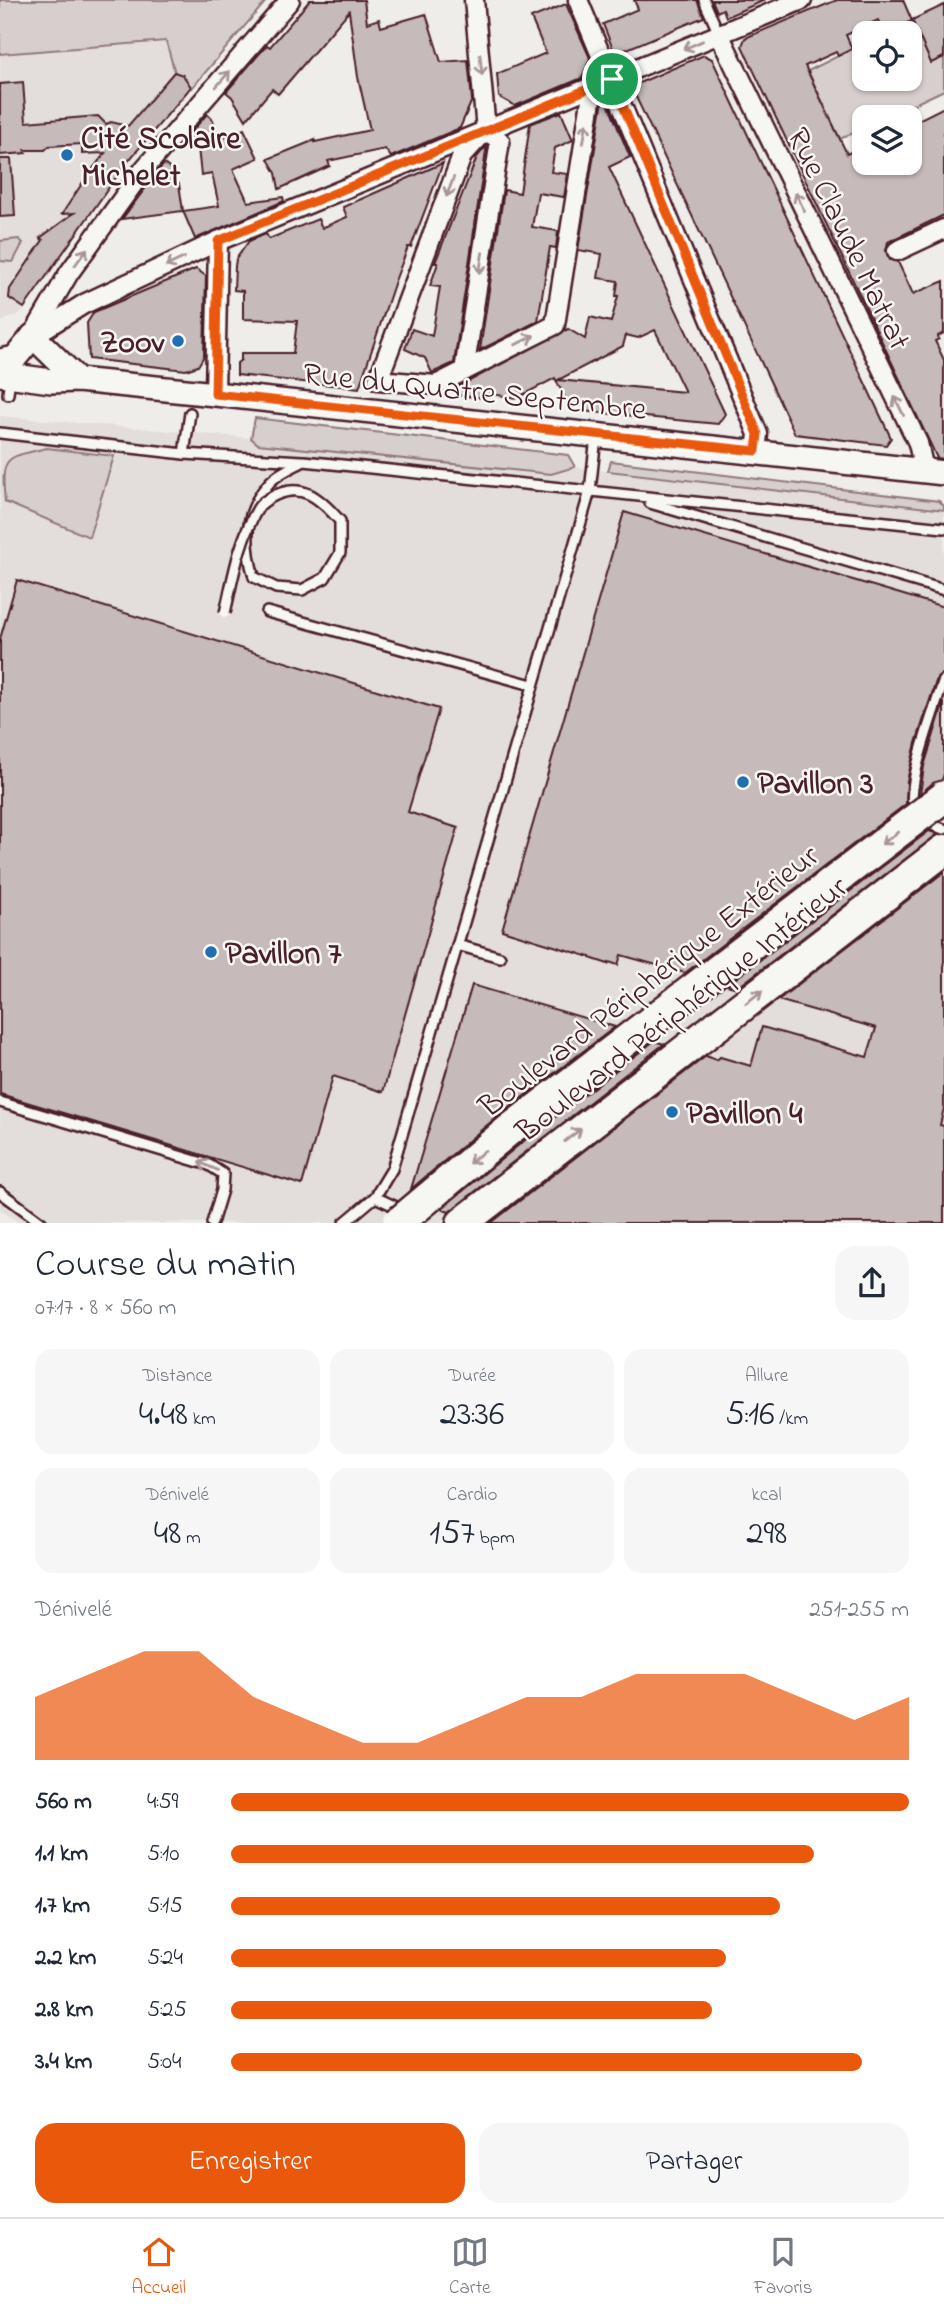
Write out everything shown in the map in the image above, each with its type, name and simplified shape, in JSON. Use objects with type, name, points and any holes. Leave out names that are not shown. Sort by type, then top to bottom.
[{"type":"highway","name":"Boulevard Périphérique Extérieur","points":[[408,1220],[509,1130],[944,797]]},
{"type":"highway","name":"Boulevard Périphérique Intérieur","points":[[462,1223],[944,850]]},
{"type":"street","points":[[4,376],[33,335],[66,279],[144,169],[290,0]]},
{"type":"street","points":[[464,371],[500,141],[486,130],[474,0]]},
{"type":"street","points":[[578,0],[758,434],[756,451]]},
{"type":"street","points":[[0,347],[33,335],[84,304],[218,241],[802,0]]},
{"type":"street","name":"Rue Claude Matrat","points":[[719,34],[934,471]]},
{"type":"street","points":[[486,130],[462,156],[378,380],[436,385],[555,325],[593,88]]},
{"type":"street","points":[[897,251],[944,229]]},
{"type":"street","points":[[215,394],[218,241]]},
{"type":"street","points":[[66,279],[68,295],[84,304]]},
{"type":"street","points":[[33,335],[78,380]]},
{"type":"street","points":[[33,335],[32,354],[36,370],[51,381]]},
{"type":"street","name":"Rue du Quatre Septembre","points":[[4,376],[51,381],[78,380],[934,471]]},
{"type":"lane","points":[[704,0],[719,34]]},
{"type":"lane","points":[[184,454],[190,413]]},
{"type":"lane","points":[[0,433],[184,454],[304,461],[944,528]]},
{"type":"lane","points":[[344,1223],[375,1197],[392,1169],[590,491],[596,435]]},
{"type":"lane","points":[[225,613],[239,552],[259,505],[282,491],[305,492],[323,502],[340,521],[340,552],[325,578],[302,590],[276,588],[254,576],[247,551],[250,512],[271,481],[304,461]]},
{"type":"lane","points":[[629,496],[944,590]]},
{"type":"lane","points":[[267,612],[532,685]]},
{"type":"lane","points":[[944,680],[912,787],[914,807],[926,824],[944,829]]},
{"type":"lane","points":[[457,945],[500,957]]},
{"type":"lane","points":[[0,1102],[209,1165],[223,1174],[222,1189],[212,1223]]},
{"type":"lane","points":[[0,1192],[42,1223]]},
{"type":"lane","points":[[375,1197],[408,1220]]},
{"type":"shaded area","name":"Cité Scolaire Michelet","points":[[0,0],[267,0],[124,166],[25,309],[0,322]]},
{"type":"shaded area","points":[[0,0],[267,0],[192,88],[175,73],[166,41],[0,54]]},
{"type":"shaded area","points":[[922,43],[931,63],[944,57],[944,90],[912,105],[852,105],[852,134],[840,139],[808,71],[852,49],[852,91],[922,91]]},
{"type":"shaded area","points":[[19,239],[23,243],[13,262],[0,261],[0,241]]},
{"type":"shaded area","points":[[0,416],[251,438],[265,432],[944,510],[944,1223],[20,1223],[0,1210]]},
{"type":"shaded area","points":[[255,418],[568,455],[575,467],[551,474],[258,444],[251,438]]},
{"type":"shaded area","points":[[47,448],[114,456],[89,537],[5,502],[4,474],[9,460]]},
{"type":"shaded area","points":[[611,461],[939,501],[944,510],[608,471]]},
{"type":"building","points":[[310,0],[364,0],[367,23],[379,19],[381,27],[426,14],[441,62],[468,60],[472,100],[460,128],[391,157],[385,149],[328,161],[330,166],[279,189],[276,173],[268,159],[315,140],[370,130],[358,77],[349,11],[278,94],[272,89],[246,120],[226,92],[267,45],[270,47]]},
{"type":"building","points":[[634,0],[697,0],[704,17],[615,54],[603,24],[638,9]]},
{"type":"building","points":[[712,0],[765,0],[726,17],[723,9],[717,12]]},
{"type":"building","points":[[837,0],[903,0],[912,21],[852,21],[852,32],[846,35],[852,49],[838,56],[836,52],[805,66],[847,154],[852,151],[852,175],[922,175],[922,118],[944,107],[944,215],[888,242],[886,251],[890,260],[898,262],[913,294],[944,281],[944,333],[935,341],[944,360],[944,459],[937,458],[742,46],[745,38]]},
{"type":"building","points":[[566,4],[590,58],[582,78],[515,106],[499,97],[497,74],[546,53],[531,18]]},
{"type":"building","points":[[944,5],[944,57],[931,63],[922,43],[922,21],[912,20]]},
{"type":"building","points":[[704,55],[712,59],[891,438],[886,445],[795,434],[635,95],[639,83]]},
{"type":"building","points":[[174,72],[183,75],[191,87],[124,166],[24,308],[9,298],[10,289],[43,240],[40,238],[74,213],[62,214],[105,153],[82,154],[82,144],[49,146],[45,150],[25,150],[26,153],[0,155],[0,84],[23,82],[26,122],[98,116],[106,124],[111,122],[128,126]]},
{"type":"building","points":[[604,94],[630,157],[609,167],[725,414],[718,424],[571,410],[555,378],[517,398],[491,394],[484,398],[456,395],[456,388],[568,329],[585,339],[590,317],[611,322],[618,296],[618,281],[598,278],[602,254],[578,250]],"holes":[[[655,330],[685,392],[558,380],[623,346],[626,335],[638,338]]]},
{"type":"building","points":[[561,112],[573,140],[555,148],[551,172],[568,174],[564,197],[538,193],[532,227],[558,231],[556,248],[550,247],[538,321],[480,350],[504,190],[520,193],[530,124]]},
{"type":"building","points":[[207,114],[213,120],[219,140],[244,129],[258,158],[233,169],[248,202],[283,197],[284,201],[195,239],[183,211],[219,206],[212,173],[201,175],[194,138],[185,139]]},
{"type":"building","points":[[487,145],[454,363],[432,373],[425,358],[405,349],[412,329],[432,336],[440,287],[430,286],[438,263],[435,263],[477,157]]},
{"type":"building","points":[[0,159],[11,159],[15,216],[0,217]]},
{"type":"building","points":[[443,163],[395,281],[359,388],[237,375],[237,363],[241,360],[241,353],[293,353],[297,321],[243,319],[243,291],[234,290],[235,266],[236,259],[249,241],[266,234],[269,239],[318,219],[322,228],[347,217],[343,207]]},
{"type":"building","points":[[164,164],[173,171],[174,185],[179,184],[183,211],[122,219]]},
{"type":"building","points":[[196,269],[206,276],[204,356],[198,366],[186,370],[89,359],[87,323],[94,312]]},
{"type":"building","name":"Pavillon 3","points":[[624,512],[944,607],[944,673],[937,678],[916,743],[907,781],[906,804],[685,973],[621,955],[618,965],[608,964],[502,930]]},
{"type":"building","name":"Pavillon 7","points":[[17,580],[439,709],[408,812],[458,828],[383,1092],[333,1076],[302,1185],[0,1094],[0,639]]},
{"type":"building","points":[[944,702],[944,774],[942,780],[933,783],[920,794],[924,766]]},
{"type":"building","points":[[929,831],[938,834],[737,988],[727,985]]},
{"type":"building","points":[[944,872],[944,1108],[940,1125],[944,1126],[944,1223],[491,1223],[706,1056],[751,1066],[762,1027],[867,1057],[876,1028],[778,1000]]},
{"type":"building","points":[[472,985],[615,1027],[498,1116],[411,1189]]},
{"type":"building","points":[[654,1041],[664,1044],[449,1212],[441,1209],[520,1144]]},
{"type":"place","name":"Cité Scolaire Michelet","points":[[67,155]]},
{"type":"place","name":"Zoov","points":[[178,341]]},
{"type":"place","name":"Pavillon 3","points":[[743,782]]},
{"type":"place","name":"Pavillon 7","points":[[211,952]]},
{"type":"place","name":"Pavillon 4","points":[[672,1112]]},
{"type":"route","points":[[612,79],[758,434],[756,451],[215,394],[218,241],[612,79]]}]
